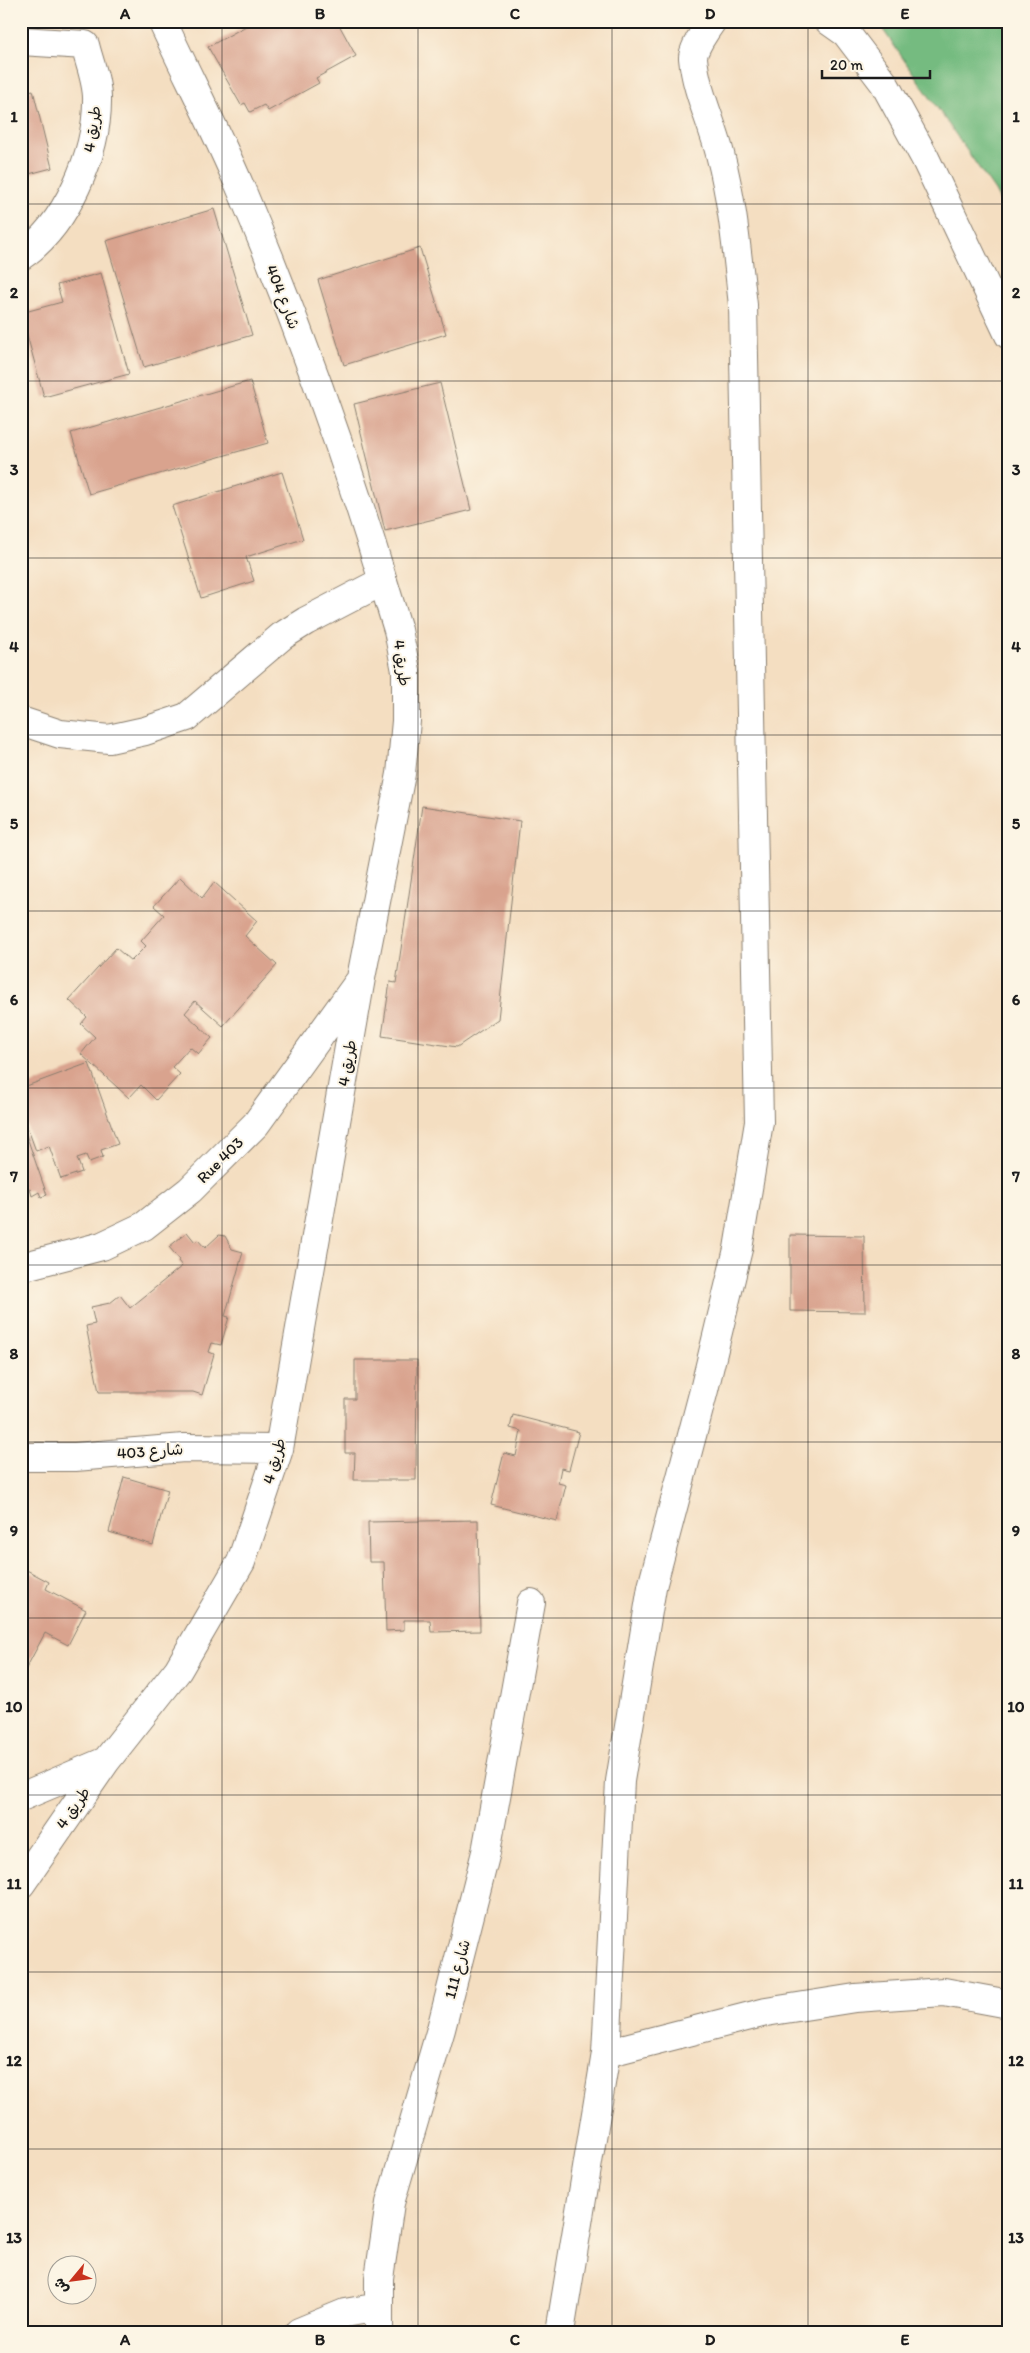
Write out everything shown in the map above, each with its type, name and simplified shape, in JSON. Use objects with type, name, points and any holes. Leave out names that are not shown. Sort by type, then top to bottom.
[{"type":"street","name":"شارع 404","points":[[162,21],[241,188],[258,231],[350,472],[383,581]]},
{"type":"street","points":[[560,2332],[606,2053],[620,1781],[652,1587],[704,1390],[738,1249],[759,1122],[743,305],[731,205],[720,153],[703,101],[693,56],[712,21]]},
{"type":"street","points":[[829,21],[846,33],[884,83],[925,158],[1009,335]]},
{"type":"street","name":"طريق 4","points":[[21,41],[85,45],[98,99],[96,126],[85,167],[64,209],[32,249],[21,256]]},
{"type":"street","points":[[21,721],[60,734],[109,739],[145,731],[187,717],[282,636],[306,621],[383,581]]},
{"type":"street","name":"طريق 4","points":[[21,1884],[106,1761],[178,1670],[241,1562],[280,1449],[361,978],[401,774],[406,720],[406,671],[398,630],[383,581]]},
{"type":"street","name":"Rue 403","points":[[21,1267],[102,1246],[144,1226],[190,1190],[256,1124],[361,978]]},
{"type":"street","name":"شارع 403","points":[[21,1457],[75,1457],[184,1448],[280,1449]]},
{"type":"street","name":"شارع 111","points":[[379,2319],[379,2278],[390,2203],[441,2029],[479,1880],[531,1603]]},
{"type":"street","points":[[21,1797],[106,1761]]},
{"type":"street","points":[[606,2053],[766,2012],[855,1998],[944,1992],[1009,2004]]},
{"type":"street","points":[[299,2332],[345,2313],[379,2319]]},
{"type":"green space","points":[[877,21],[1009,21],[1009,218],[995,191]]},
{"type":"building","points":[[255,21],[337,21],[356,56],[316,78],[319,83],[268,111],[264,105],[250,112],[245,103],[241,105],[208,47]]},
{"type":"building","points":[[33,90],[52,168],[21,176],[21,93]]},
{"type":"building","points":[[214,209],[252,335],[144,367],[106,241]]},
{"type":"building","points":[[420,248],[446,334],[344,365],[318,280]]},
{"type":"building","points":[[101,273],[129,374],[44,397],[21,313],[62,302],[57,285]]},
{"type":"building","points":[[250,381],[268,443],[89,494],[71,433]]},
{"type":"building","points":[[440,383],[471,510],[385,531],[354,404]]},
{"type":"building","points":[[282,472],[303,539],[246,557],[254,581],[201,598],[172,506]]},
{"type":"building","points":[[422,806],[520,821],[498,1019],[457,1047],[382,1036],[390,982],[396,983]]},
{"type":"building","points":[[180,877],[202,898],[214,882],[257,921],[245,936],[277,965],[223,1026],[195,1001],[185,1013],[212,1038],[198,1054],[190,1047],[172,1067],[180,1074],[156,1100],[141,1085],[129,1098],[81,1054],[95,1037],[81,1024],[87,1017],[69,1000],[116,948],[131,961],[146,946],[141,941],[164,915],[154,906]]},
{"type":"building","points":[[89,1063],[118,1144],[101,1150],[103,1157],[89,1162],[86,1155],[77,1158],[82,1172],[61,1179],[49,1146],[36,1151],[21,1110],[21,1088]]},
{"type":"building","points":[[21,1123],[47,1195],[41,1197],[39,1192],[32,1196],[30,1189],[21,1192]]},
{"type":"building","points":[[187,1232],[195,1242],[198,1240],[205,1248],[219,1235],[225,1236],[232,1249],[243,1252],[225,1316],[229,1317],[221,1345],[212,1343],[209,1352],[214,1354],[202,1395],[193,1392],[99,1392],[86,1326],[95,1324],[91,1307],[110,1303],[120,1295],[130,1308],[182,1266],[178,1261],[180,1260],[169,1247]]},
{"type":"building","points":[[790,1235],[864,1236],[865,1312],[790,1311]]},
{"type":"building","points":[[355,1360],[417,1360],[416,1480],[354,1480],[355,1453],[345,1453],[345,1399],[355,1399]]},
{"type":"building","points":[[513,1415],[579,1432],[569,1470],[561,1468],[558,1483],[566,1485],[557,1521],[491,1505],[504,1453],[516,1456],[521,1431],[510,1428]]},
{"type":"building","points":[[124,1477],[168,1490],[153,1545],[109,1532]]},
{"type":"building","points":[[478,1520],[480,1631],[431,1632],[430,1620],[404,1620],[404,1630],[386,1631],[384,1562],[369,1562],[368,1522]]},
{"type":"building","points":[[21,1567],[49,1582],[46,1589],[86,1610],[68,1645],[45,1633],[21,1678]]},
{"type":"building","points":[[21,1702],[29,1706],[21,1722]]}]
